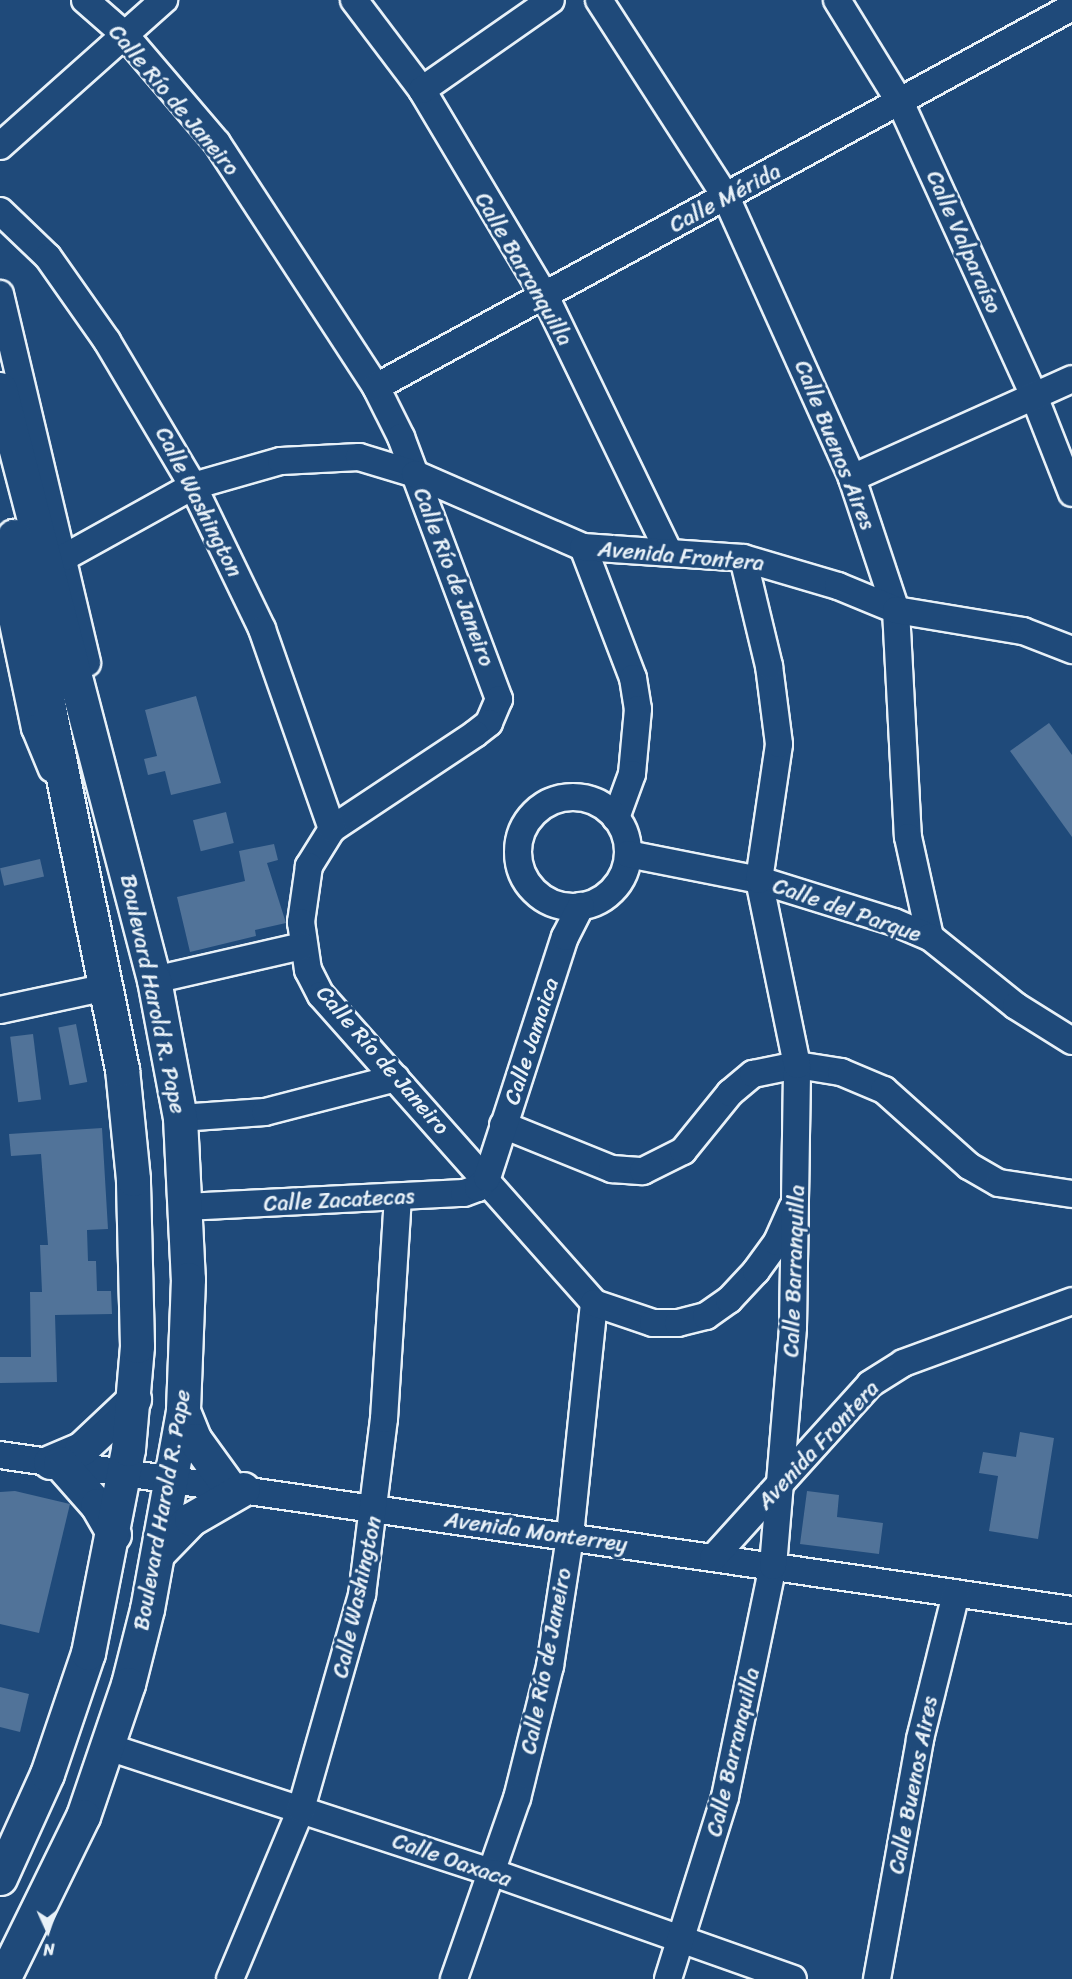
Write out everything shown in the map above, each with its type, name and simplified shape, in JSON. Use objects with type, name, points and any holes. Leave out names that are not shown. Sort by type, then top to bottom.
[{"type":"highway","name":"Boulevard Harold R. Pape","points":[[0,389],[8,479],[60,780],[107,987],[122,1069],[133,1179],[134,1399],[114,1534],[80,1682],[47,1774],[0,1878]]},
{"type":"highway","name":"Boulevard Harold R. Pape","points":[[3,1979],[83,1816],[129,1684],[158,1553],[183,1411],[185,1207],[180,1118],[154,980],[106,782],[8,479]]},
{"type":"highway","points":[[114,1534],[97,1505],[55,1462],[81,1449],[134,1399]]},
{"type":"highway","points":[[158,1553],[191,1519],[236,1488],[195,1440],[183,1411]]},
{"type":"street","name":"Calle Río de Janeiro","points":[[85,0],[124,34],[217,143],[376,387],[415,474],[493,680],[497,711],[475,734],[332,829],[309,866],[303,895],[302,946],[308,970],[321,995],[487,1178],[594,1303],[570,1537],[550,1666],[494,1873],[454,1979]]},
{"type":"street","points":[[0,146],[164,0]]},
{"type":"street","name":"Calle Barranquilla","points":[[354,0],[422,90],[545,296],[669,552]]},
{"type":"street","points":[[422,90],[551,0]]},
{"type":"street","name":"Calle Buenos Aires","points":[[599,0],[726,197],[852,478],[896,610],[908,837],[930,937]]},
{"type":"street","name":"Calle Valparaíso","points":[[837,0],[901,104],[1034,396],[1072,493]]},
{"type":"street","name":"Calle Mérida","points":[[376,387],[901,104],[1072,7]]},
{"type":"street","name":"Calle Washington","points":[[0,211],[48,257],[100,332],[193,486],[262,629],[332,829]]},
{"type":"street","points":[[0,294],[65,557],[106,782]]},
{"type":"street","points":[[852,478],[1072,380]]},
{"type":"street","name":"Avenida Frontera","points":[[65,557],[193,486],[281,461],[326,456],[359,457],[415,474],[583,547],[743,558],[838,586],[896,610],[1023,631],[1072,650]]},
{"type":"street","points":[[583,547],[633,678],[638,709],[632,774],[616,818]]},
{"type":"street","name":"Calle Barranquilla","points":[[669,1979],[683,1940],[724,1797],[773,1566],[794,1327],[797,1065],[759,880],[779,744],[768,666],[743,558]]},
{"type":"street","points":[[2,576],[35,728],[41,749],[60,780]]},
{"type":"street","points":[[569,797],[603,806],[616,818],[628,854],[614,888],[581,906],[563,906],[532,890],[518,858],[519,840],[537,810],[569,797]]},
{"type":"street","name":"Calle del Parque","points":[[628,854],[759,880],[867,911],[930,937],[1016,1006],[1072,1041]]},
{"type":"street","name":"Calle Jamaica","points":[[487,1178],[565,937],[581,906]]},
{"type":"street","points":[[154,980],[302,946]]},
{"type":"street","points":[[0,1010],[107,987]]},
{"type":"street","points":[[503,1125],[612,1169],[644,1171],[683,1151],[730,1093],[753,1074],[797,1065],[840,1072],[884,1090],[969,1166],[999,1183],[1072,1194]]},
{"type":"street","points":[[180,1118],[265,1112],[396,1078]]},
{"type":"street","name":"Calle Zacatecas","points":[[185,1207],[464,1193],[487,1178]]},
{"type":"street","points":[[594,1303],[653,1323],[678,1323],[706,1316],[729,1300],[756,1271],[777,1242],[796,1196]]},
{"type":"street","name":"Calle Washington","points":[[230,1979],[301,1809],[362,1595],[376,1508],[398,1197]]},
{"type":"street","name":"Avenida Frontera","points":[[713,1558],[870,1384],[903,1363],[1072,1301]]},
{"type":"street","name":"Avenida Monterrey","points":[[0,1455],[1072,1610]]},
{"type":"street","name":"Calle Buenos Aires","points":[[877,1979],[920,1739],[956,1593]]},
{"type":"street","name":"Calle Oaxaca","points":[[108,1747],[494,1873],[794,1979]]},
{"type":"building","points":[[196,696],[221,783],[171,795],[165,771],[148,775],[144,759],[157,756],[145,710]]},
{"type":"building","points":[[1049,723],[1072,755],[1072,837],[1010,751]]},
{"type":"building","points":[[226,812],[234,843],[201,851],[193,820]]},
{"type":"building","points":[[274,844],[278,860],[267,863],[286,923],[255,930],[256,936],[190,952],[177,897],[245,881],[239,851]]},
{"type":"building","points":[[40,859],[44,877],[4,886],[0,868]]},
{"type":"building","points":[[76,1024],[87,1082],[70,1085],[58,1027]]},
{"type":"building","points":[[33,1034],[41,1100],[18,1102],[10,1037]]},
{"type":"building","points":[[102,1128],[108,1229],[87,1230],[88,1261],[96,1261],[97,1291],[111,1291],[112,1314],[55,1315],[57,1382],[0,1383],[0,1357],[31,1357],[30,1292],[42,1292],[40,1245],[48,1245],[41,1154],[11,1156],[9,1134]]},
{"type":"building","points":[[1020,1432],[1054,1438],[1038,1539],[989,1531],[998,1476],[979,1473],[983,1452],[1016,1457]]},
{"type":"building","points":[[15,1491],[70,1504],[39,1633],[0,1624],[0,1492]]},
{"type":"building","points":[[807,1491],[839,1495],[837,1517],[883,1523],[879,1554],[800,1544]]},
{"type":"building","points":[[0,1687],[29,1694],[20,1732],[0,1727]]}]
